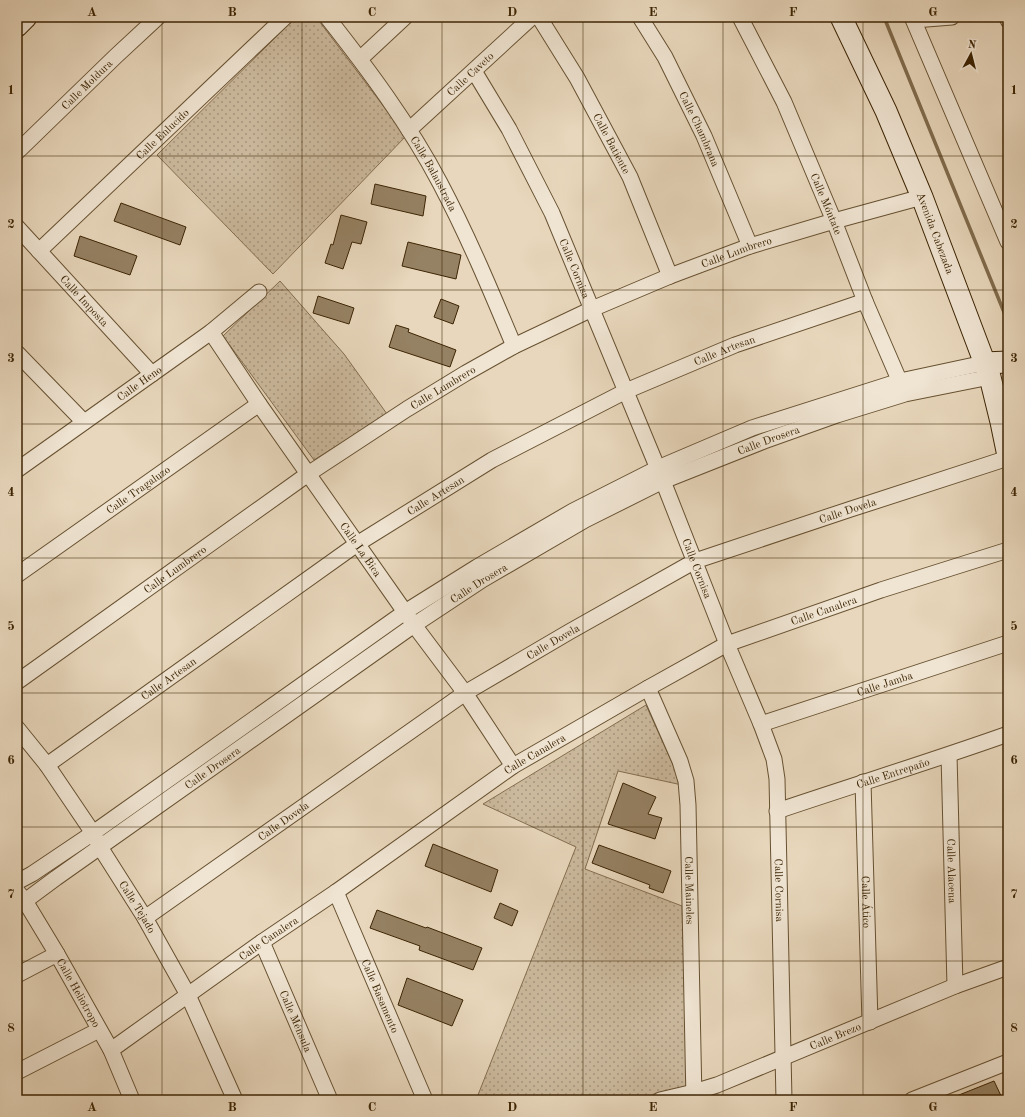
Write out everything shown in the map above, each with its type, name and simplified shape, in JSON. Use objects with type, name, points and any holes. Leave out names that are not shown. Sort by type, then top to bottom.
[{"type":"main road","points":[[17,26],[26,17]]},
{"type":"main road","name":"Avenida Cabezada","points":[[841,17],[886,111],[994,372],[1001,422],[1008,457]]},
{"type":"main road","points":[[994,372],[1008,362]]},
{"type":"street","name":"Calle Moldura","points":[[17,152],[158,17]]},
{"type":"street","name":"Calle Enlucido","points":[[40,252],[285,17]]},
{"type":"street","name":"Calle Balaustrada","points":[[327,17],[360,59],[410,130],[440,181],[468,238],[514,346]]},
{"type":"street","points":[[360,59],[405,17]]},
{"type":"street","name":"Calle Caveto","points":[[410,130],[532,17]]},
{"type":"street","name":"Calle Batiente","points":[[539,17],[577,78],[630,177],[670,276]]},
{"type":"street","name":"Calle Chambrana","points":[[640,17],[664,57],[704,136],[750,246]]},
{"type":"street","name":"Calle Móntate","points":[[740,17],[784,102],[902,388]]},
{"type":"street","points":[[952,17],[913,19],[1008,242]]},
{"type":"street","name":"Calle Cornisa","points":[[474,71],[509,129],[552,213],[661,474],[727,644],[761,724],[774,759],[777,779],[784,1100]]},
{"type":"street","name":"Calle Lumbrero","points":[[17,682],[308,474],[406,409],[514,346],[592,309],[670,276],[750,246],[922,197]]},
{"type":"street","name":"Calle Imposta","points":[[17,227],[152,374]]},
{"type":"street","name":"Calle Heno","points":[[17,470],[211,332],[259,292]]},
{"type":"street","name":"Calle Artesan","points":[[47,765],[357,544],[492,460],[626,391],[735,345],[865,301]]},
{"type":"street","name":"Calle La Bica","points":[[211,332],[259,404],[414,625],[464,693],[513,766]]},
{"type":"street","points":[[17,353],[84,422]]},
{"type":"street","name":"Calle Drosera","points":[[17,882],[32,874],[93,833],[405,612],[477,567],[573,511],[661,474],[752,428],[902,388],[994,372]]},
{"type":"street","name":"Calle Tragaluzo","points":[[17,576],[259,404]]},
{"type":"street","name":"Calle Dovela","points":[[145,918],[464,693],[694,560],[1008,457]]},
{"type":"street","name":"Calle Drosera","points":[[21,896],[100,847],[414,625],[482,580],[661,474]]},
{"type":"street","name":"Calle Canalera","points":[[111,1050],[513,766],[648,688],[727,644],[881,590],[1008,550]]},
{"type":"street","name":"Calle Jamba","points":[[761,724],[1008,643]]},
{"type":"street","name":"Calle Maineles","points":[[648,688],[680,761],[686,782],[688,805],[694,1096]]},
{"type":"street","name":"Calle Tejado","points":[[17,728],[47,765],[93,833],[100,847],[145,918],[188,995],[235,1100]]},
{"type":"street","name":"Calle Entrepaño","points":[[777,811],[949,755],[1008,734]]},
{"type":"street","name":"Calle Alacena","points":[[949,755],[955,986]]},
{"type":"street","name":"Calle Ático","points":[[864,782],[870,1022]]},
{"type":"street","name":"Calle Basamento","points":[[336,892],[425,1100]]},
{"type":"street","name":"Calle Heliotropo","points":[[21,896],[57,954],[111,1050],[132,1100]]},
{"type":"street","name":"Calle Ménsula","points":[[262,942],[330,1100]]},
{"type":"street","points":[[17,975],[57,954]]},
{"type":"street","name":"Calle Brezo","points":[[660,1100],[694,1096],[782,1057],[955,986],[1008,967]]},
{"type":"street","points":[[17,1072],[99,1030]]},
{"type":"street","points":[[912,1100],[1008,1062]]},
{"type":"shaded area","points":[[296,17],[316,17],[406,136],[273,274],[157,155]]},
{"type":"shaded area","points":[[280,281],[344,354],[387,414],[314,460],[223,336]]},
{"type":"shaded area","points":[[646,705],[682,785],[618,771],[585,869],[682,906],[687,1087],[631,1100],[476,1100],[576,847],[483,804]]},
{"type":"building","points":[[375,184],[426,196],[423,216],[371,204]]},
{"type":"building","points":[[121,203],[186,227],[180,245],[114,221]]},
{"type":"building","points":[[341,215],[367,222],[361,244],[352,242],[343,269],[325,263],[331,244],[333,245]]},
{"type":"building","points":[[80,236],[137,256],[130,275],[74,256]]},
{"type":"building","points":[[408,242],[461,255],[456,279],[402,266]]},
{"type":"building","points":[[318,296],[354,308],[349,324],[313,313]]},
{"type":"building","points":[[441,299],[459,306],[453,324],[434,317]]},
{"type":"building","points":[[396,325],[409,329],[408,332],[456,350],[450,367],[389,347]]},
{"type":"building","points":[[623,783],[656,797],[648,814],[662,818],[655,839],[608,824]]},
{"type":"building","points":[[433,844],[498,870],[491,892],[425,866]]},
{"type":"building","points":[[599,845],[671,871],[663,893],[649,888],[650,885],[592,863]]},
{"type":"building","points":[[500,903],[518,911],[512,926],[494,918]]},
{"type":"building","points":[[377,910],[482,948],[473,970],[419,950],[420,946],[370,928]]},
{"type":"building","points":[[407,978],[463,1000],[452,1026],[398,1005]]},
{"type":"building","points":[[994,1081],[1003,1100],[949,1100],[949,1099]]},
{"type":"waterway","points":[[884,17],[1008,322]]}]
